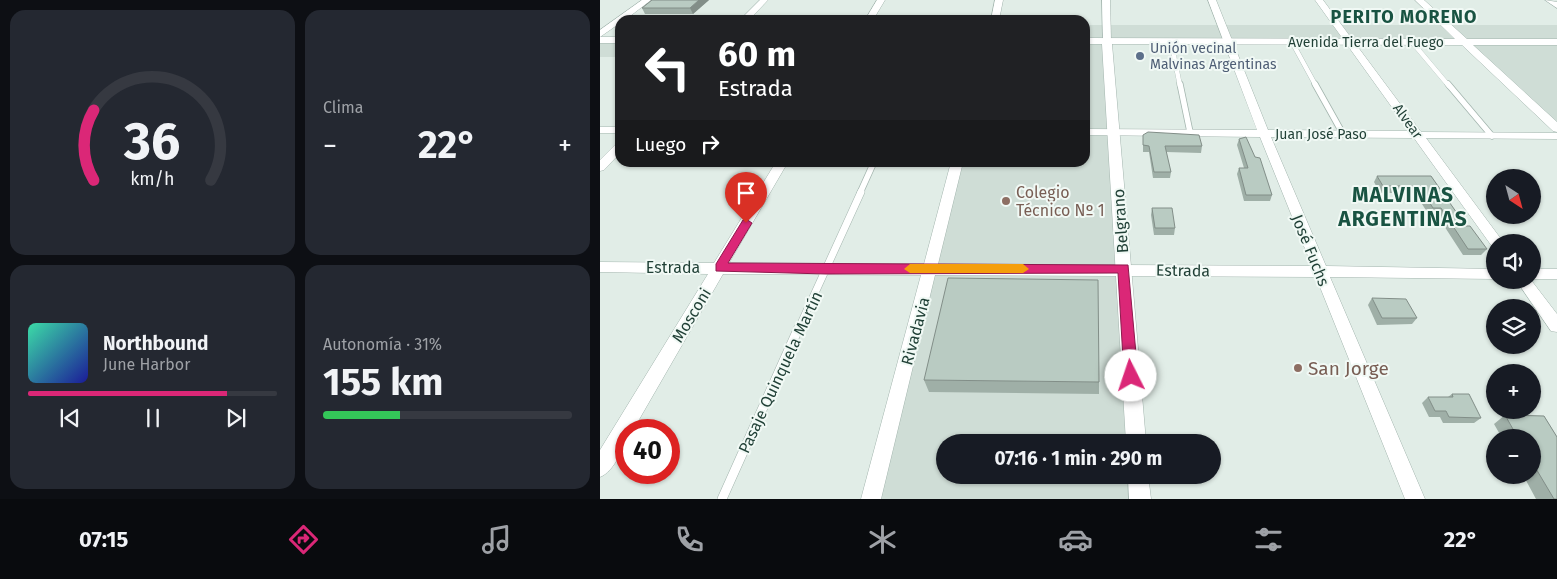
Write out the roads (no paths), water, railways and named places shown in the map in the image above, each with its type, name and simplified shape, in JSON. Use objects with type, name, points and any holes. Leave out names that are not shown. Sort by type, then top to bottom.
[{"type":"street","points":[[626,15],[646,0]]},
{"type":"street","points":[[749,15],[764,0]]},
{"type":"street","points":[[872,15],[881,0]]},
{"type":"street","points":[[996,15],[1000,0]]},
{"type":"street","name":"Belgrano","points":[[1106,0],[1135,434]]},
{"type":"street","name":"José Fuchs","points":[[1212,0],[1320,272],[1416,499]]},
{"type":"street","name":"Alvear","points":[[1319,0],[1490,234]]},
{"type":"street","points":[[1419,0],[1557,128]]},
{"type":"street","points":[[1549,0],[1557,6]]},
{"type":"street","points":[[600,34],[615,23]]},
{"type":"street","points":[[600,40],[615,40]]},
{"type":"street","name":"Avenida Tierra del Fuego","points":[[1090,41],[1557,42]]},
{"type":"street","points":[[600,130],[615,130]]},
{"type":"street","name":"Juan José Paso","points":[[1090,132],[1557,136]]},
{"type":"street","points":[[600,167],[615,151]]},
{"type":"street","name":"Mosconi","points":[[600,468],[779,167]]},
{"type":"street","name":"Rivadavia","points":[[872,499],[932,269],[956,167]]},
{"type":"street","name":"Estrada","points":[[600,267],[826,270],[1124,269],[1486,274]]},
{"type":"street","points":[[1541,274],[1557,274]]},
{"type":"street","points":[[1530,289],[1557,326]]},
{"type":"street","points":[[1139,484],[1140,499]]},
{"type":"lane","points":[[1171,41],[1190,132]]},
{"type":"lane","points":[[1292,42],[1342,134]]},
{"type":"lane","points":[[1412,42],[1492,136]]},
{"type":"lane","name":"Pasaje Quinquela Martín","points":[[722,499],[872,167]]},
{"type":"place","name":"Unión vecinal Malvinas Argentinas","points":[[1140,56]]},
{"type":"place","name":"Colegio Técnico Nº 1","points":[[1006,201]]},
{"type":"place","name":"San Jorge","points":[[1298,368]]},
{"type":"district","name":"PERITO MORENO","points":[[1404,17]]},
{"type":"district","name":"MALVINAS ARGENTINAS","points":[[1403,207]]}]
